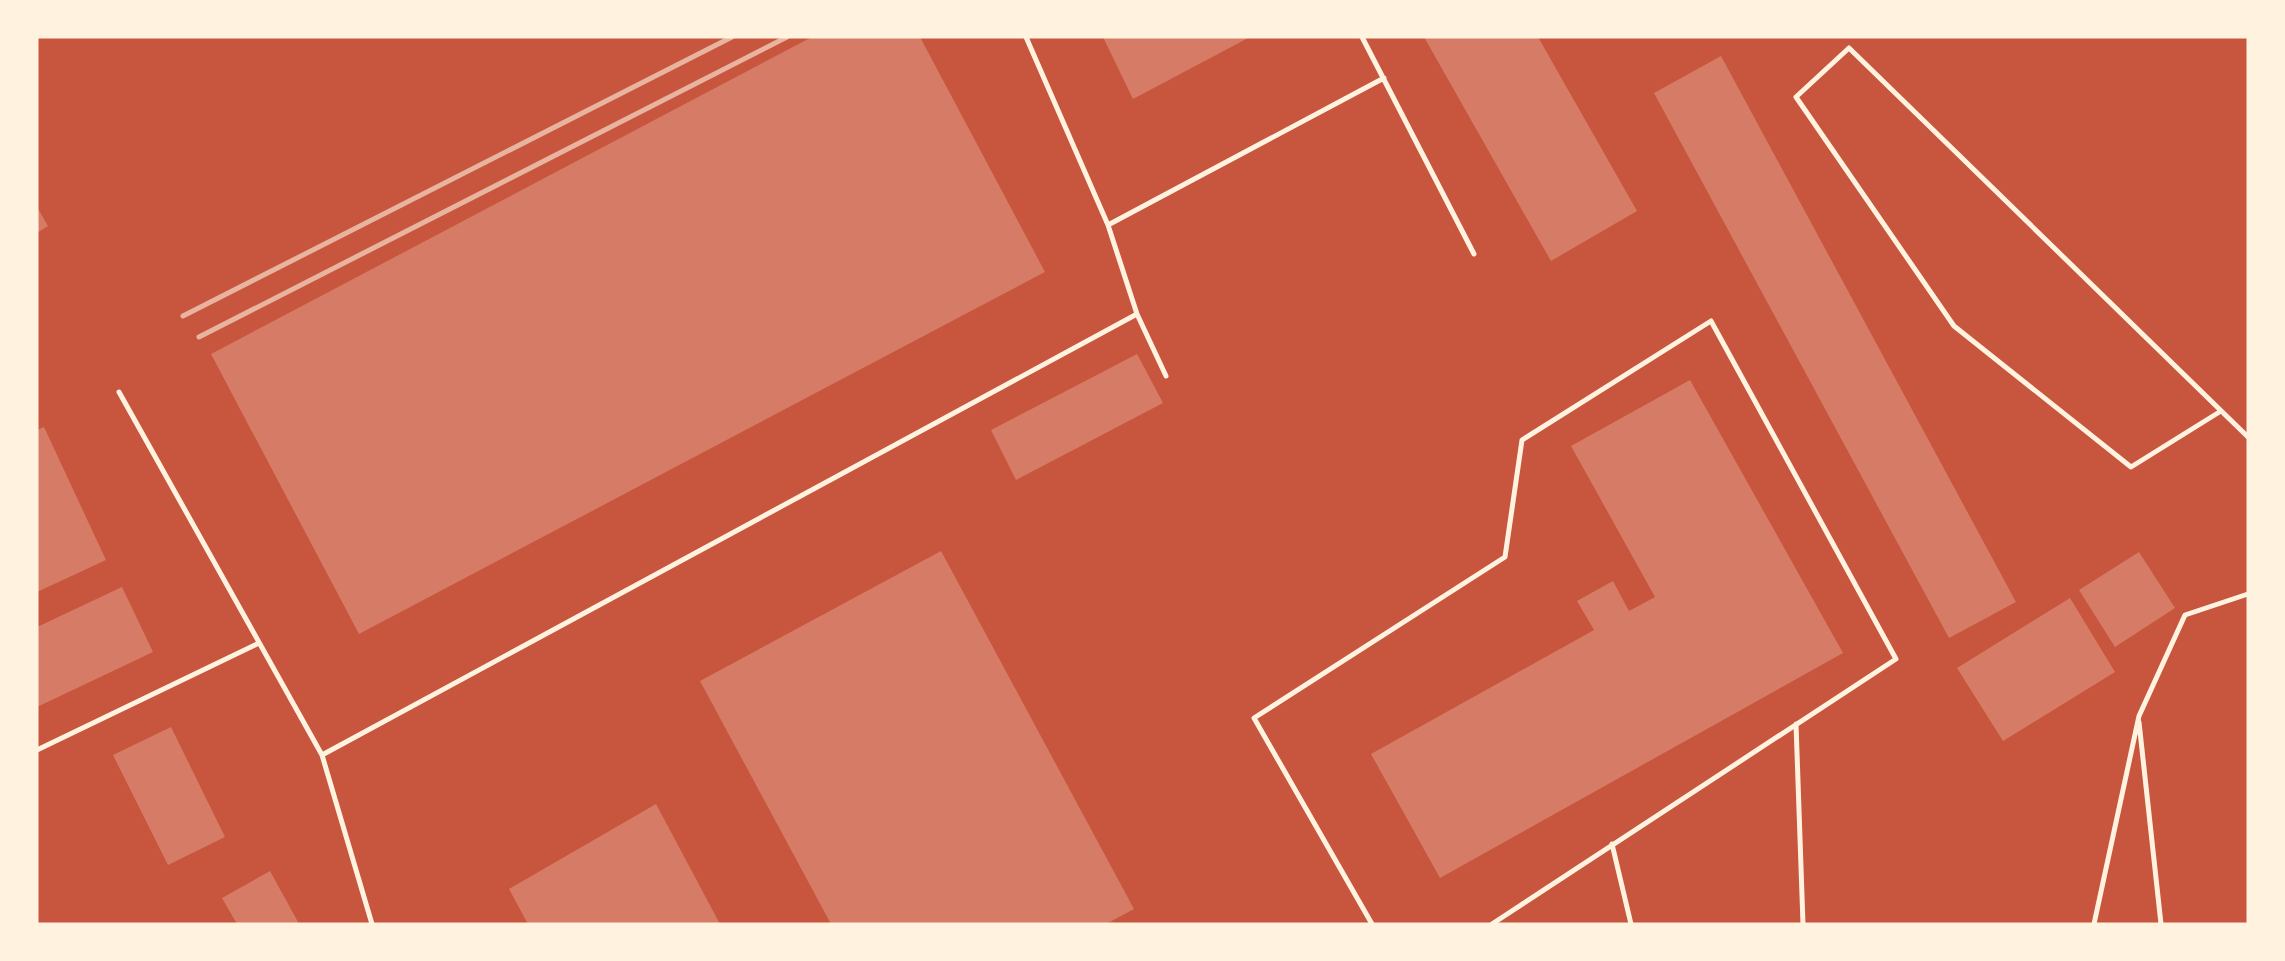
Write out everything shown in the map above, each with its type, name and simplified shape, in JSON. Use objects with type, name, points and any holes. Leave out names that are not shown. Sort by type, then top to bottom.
[{"type":"lane","points":[[1026,37],[1108,225],[1137,314],[1166,376]]},
{"type":"lane","points":[[1363,37],[1475,254]]},
{"type":"lane","points":[[2221,411],[2130,467],[1954,327],[1796,97],[1849,48],[2248,437]]},
{"type":"lane","points":[[1108,225],[1384,78]]},
{"type":"lane","points":[[322,755],[1137,314]]},
{"type":"lane","points":[[1372,924],[1254,718],[1504,557],[1522,440],[1711,321],[1896,659],[1492,924]]},
{"type":"lane","points":[[119,393],[322,755],[372,924]]},
{"type":"lane","points":[[2094,924],[2139,716],[2185,615],[2248,594]]},
{"type":"lane","points":[[37,750],[259,643]]},
{"type":"lane","points":[[2139,716],[2161,924]]},
{"type":"lane","points":[[1796,724],[1803,924]]},
{"type":"lane","points":[[1612,844],[1631,924]]},
{"type":"building","points":[[812,37],[920,37],[1045,272],[359,634],[211,354]]},
{"type":"building","points":[[1103,37],[1250,37],[1133,99]]},
{"type":"building","points":[[1424,37],[1538,37],[1637,211],[1551,261]]},
{"type":"building","points":[[1721,56],[2016,602],[1949,638],[1654,93]]},
{"type":"building","points":[[37,207],[48,226],[37,233]]},
{"type":"building","points":[[1137,354],[1163,403],[1016,480],[991,430]]},
{"type":"building","points":[[1690,380],[1843,653],[1440,878],[1371,754],[1594,630],[1577,601],[1613,581],[1629,611],[1655,597],[1571,446]]},
{"type":"building","points":[[44,427],[106,560],[37,592],[37,430]]},
{"type":"building","points":[[941,551],[1134,909],[1106,924],[831,924],[700,681]]},
{"type":"building","points":[[2139,552],[2175,608],[2115,647],[2079,590]]},
{"type":"building","points":[[122,587],[153,652],[37,707],[37,627]]},
{"type":"building","points":[[2070,598],[2115,672],[2003,741],[1957,668]]},
{"type":"building","points":[[171,727],[225,837],[168,865],[113,755]]},
{"type":"building","points":[[656,804],[720,924],[528,924],[509,889]]},
{"type":"building","points":[[270,871],[298,922],[237,924],[222,898]]},
{"type":"railway","points":[[183,316],[732,37]]},
{"type":"railway","points":[[199,337],[787,37]]}]
